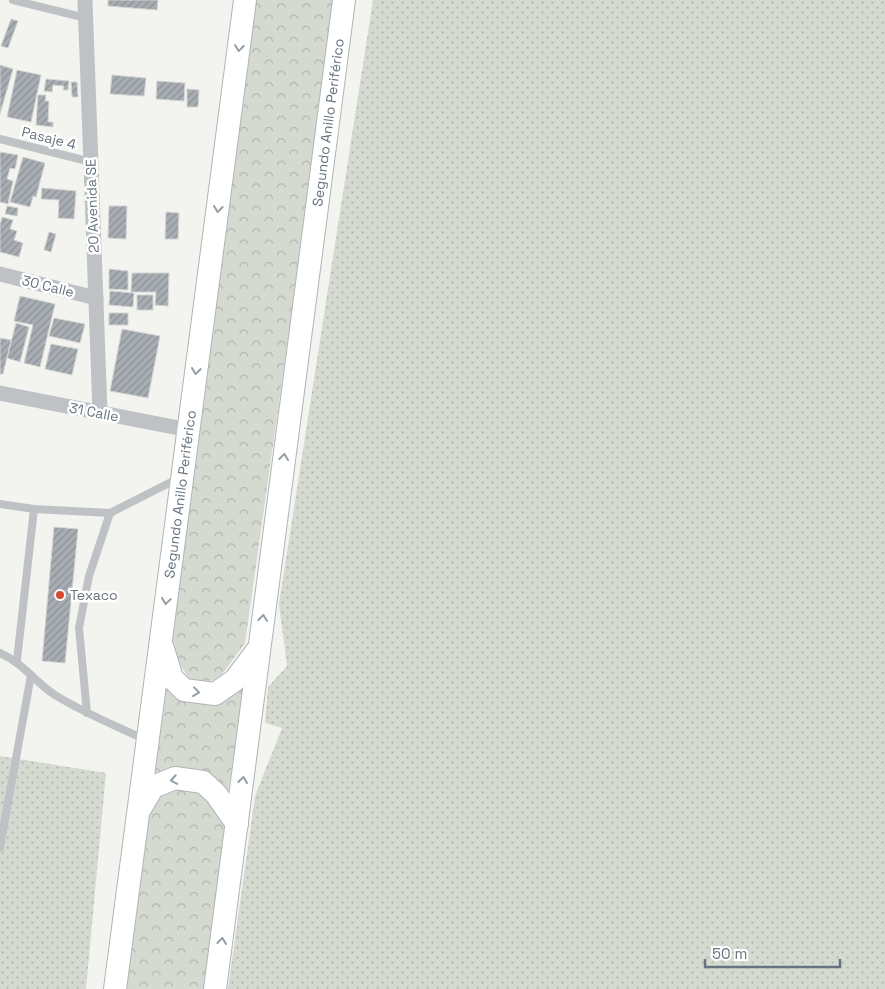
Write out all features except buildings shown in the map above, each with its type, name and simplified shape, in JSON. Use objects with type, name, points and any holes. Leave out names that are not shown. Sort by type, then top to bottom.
[{"type":"main road","name":"Segundo Anillo Periférico","points":[[115,989],[245,0]]},
{"type":"main road","name":"Segundo Anillo Periférico","points":[[215,989],[344,0]]},
{"type":"main road","points":[[161,643],[172,678],[184,690],[215,694],[234,680],[260,646]]},
{"type":"main road","points":[[139,810],[153,787],[175,778],[194,780],[203,782],[216,794],[237,824]]},
{"type":"street","name":"20 Avenida SE","points":[[85,0],[100,413]]},
{"type":"street","name":"30 Calle","points":[[0,274],[96,298]]},
{"type":"street","name":"31 Calle","points":[[0,393],[189,430]]},
{"type":"lane","points":[[13,0],[86,18]]},
{"type":"lane","name":"Pasaje 4","points":[[0,139],[91,162]]},
{"type":"lane","points":[[0,504],[34,509],[110,513],[183,476]]},
{"type":"lane","points":[[17,660],[34,509]]},
{"type":"lane","points":[[87,713],[79,628],[89,576],[110,513]]},
{"type":"lane","points":[[0,653],[17,660],[30,675],[54,694],[87,713],[148,741]]},
{"type":"lane","points":[[0,847],[30,675]]},
{"type":"green space","points":[[250,0],[336,0],[245,643],[218,680],[191,682],[168,645]]},
{"type":"green space","points":[[373,0],[885,0],[885,989],[228,989],[255,796],[282,728],[265,723],[268,687],[287,666],[279,604]]},
{"type":"green space","points":[[159,669],[183,693],[246,675],[227,799],[205,774],[142,788]]},
{"type":"green space","points":[[0,756],[106,773],[86,989],[0,989]]},
{"type":"green space","points":[[201,785],[228,823],[208,989],[117,989],[153,790]]},
{"type":"place","name":"Texaco","points":[[60,595]]}]
